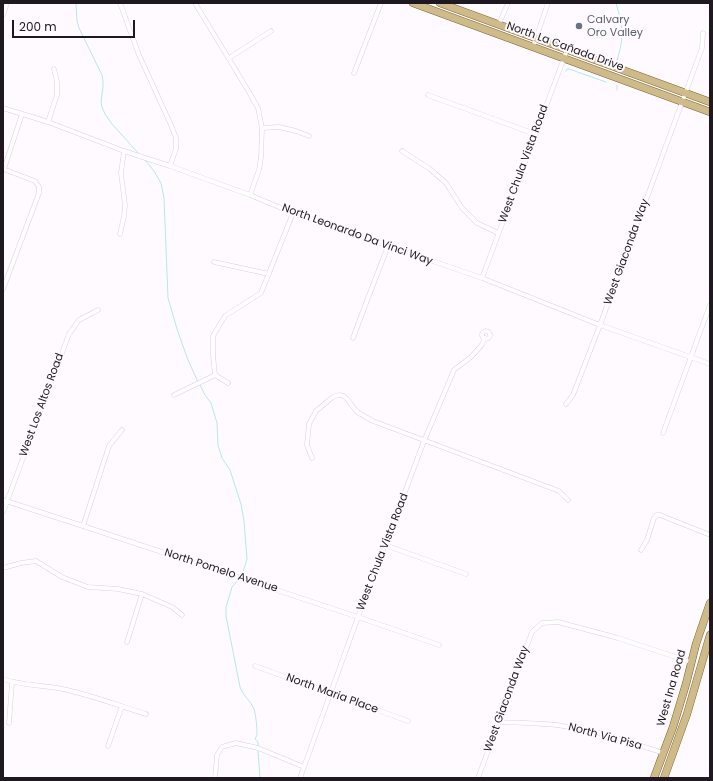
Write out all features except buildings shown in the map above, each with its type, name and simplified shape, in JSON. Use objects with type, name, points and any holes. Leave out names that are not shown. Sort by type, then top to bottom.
[{"type":"main road","name":"North La Cañada Drive","points":[[413,3],[564,59],[684,98],[710,102]]},
{"type":"main road","name":"North La Cañada Drive","points":[[440,3],[456,7],[567,50],[684,98],[710,112]]},
{"type":"main road","name":"West Ina Road","points":[[654,778],[679,707],[691,662],[710,603]]},
{"type":"main road","name":"West Ina Road","points":[[664,778],[687,714],[710,635]]},
{"type":"street","points":[[3,15],[7,3]]},
{"type":"street","points":[[120,3],[139,55],[176,138],[176,149],[170,166]]},
{"type":"street","points":[[195,3],[258,108],[262,128],[261,157],[250,195]]},
{"type":"street","points":[[354,73],[381,3]]},
{"type":"street","points":[[499,24],[508,3]]},
{"type":"street","points":[[533,47],[548,3]]},
{"type":"street","points":[[229,58],[271,31]]},
{"type":"street","name":"West Giaconda Way","points":[[566,404],[572,395],[600,325],[684,98],[702,48],[703,32]]},
{"type":"street","name":"West Chula Vista Road","points":[[482,278],[567,50]]},
{"type":"street","points":[[48,122],[57,95],[57,82],[54,68]]},
{"type":"street","points":[[428,95],[535,134]]},
{"type":"street","name":"North Leonardo Da Vinci Way","points":[[3,108],[48,122],[124,151],[170,166],[250,195],[293,213],[482,278],[600,325],[710,364]]},
{"type":"street","points":[[3,289],[41,186],[35,181],[4,169],[22,114]]},
{"type":"street","points":[[262,128],[279,128],[296,131],[309,136]]},
{"type":"street","points":[[120,234],[125,204],[121,173],[124,151]]},
{"type":"street","points":[[402,151],[430,169],[446,183],[462,208],[477,223],[498,232]]},
{"type":"street","points":[[215,375],[213,336],[225,316],[261,293],[293,213]]},
{"type":"street","points":[[353,338],[388,246]]},
{"type":"street","points":[[214,262],[269,274]]},
{"type":"street","points":[[662,433],[710,305]]},
{"type":"street","name":"West Los Altos Road","points":[[3,512],[5,501],[69,334],[80,320],[98,310]]},
{"type":"street","name":"West Chula Vista Road","points":[[300,778],[424,441],[454,370],[471,357],[481,346],[485,338]]},
{"type":"street","points":[[215,375],[228,383]]},
{"type":"street","points":[[174,396],[215,375]]},
{"type":"street","points":[[345,397],[347,392]]},
{"type":"street","points":[[312,458],[307,445],[309,424],[316,411],[333,397],[339,395],[345,397],[357,412],[373,421],[559,491],[568,500]]},
{"type":"street","points":[[83,526],[109,446],[122,430]]},
{"type":"street","name":"North Pomelo Avenue","points":[[5,501],[439,645]]},
{"type":"street","points":[[641,550],[647,540],[654,518],[657,515],[710,535]]},
{"type":"street","points":[[385,545],[466,574]]},
{"type":"street","points":[[3,568],[36,561],[62,577],[88,587],[118,589],[142,594],[172,607],[182,615]]},
{"type":"street","points":[[126,642],[142,594]]},
{"type":"street","name":"West Giaconda Way","points":[[478,778],[532,632],[542,623],[558,622],[618,638],[691,662]]},
{"type":"street","name":"North Maria Place","points":[[255,666],[408,722]]},
{"type":"street","points":[[3,679],[12,682],[65,689],[95,696],[146,714]]},
{"type":"street","points":[[9,723],[12,682]]},
{"type":"street","points":[[108,746],[122,706]]},
{"type":"street","name":"North Via Pisa","points":[[498,722],[578,728],[616,737],[663,753]]},
{"type":"street","points":[[215,778],[217,755],[222,747],[236,743],[258,748],[304,767]]},
{"type":"waterway","points":[[76,3],[79,28],[102,75],[102,107],[112,124],[140,155]]},
{"type":"waterway","points":[[616,3],[622,35],[617,61]]},
{"type":"waterway","points":[[566,71],[569,69],[606,82]]},
{"type":"waterway","points":[[617,85],[617,90]]},
{"type":"waterway","points":[[145,160],[161,183],[164,198],[168,298],[188,360],[198,382]]},
{"type":"waterway","points":[[200,385],[211,403],[217,423],[218,445],[222,458],[230,470],[241,504],[247,559],[241,576]]},
{"type":"waterway","points":[[239,579],[232,587],[226,607],[226,616],[240,687],[253,706],[255,712],[257,735],[255,739],[258,742],[258,746]]},
{"type":"waterway","points":[[258,751],[260,778]]},
{"type":"place","name":"Calvary Oro Valley","points":[[579,26]]}]
